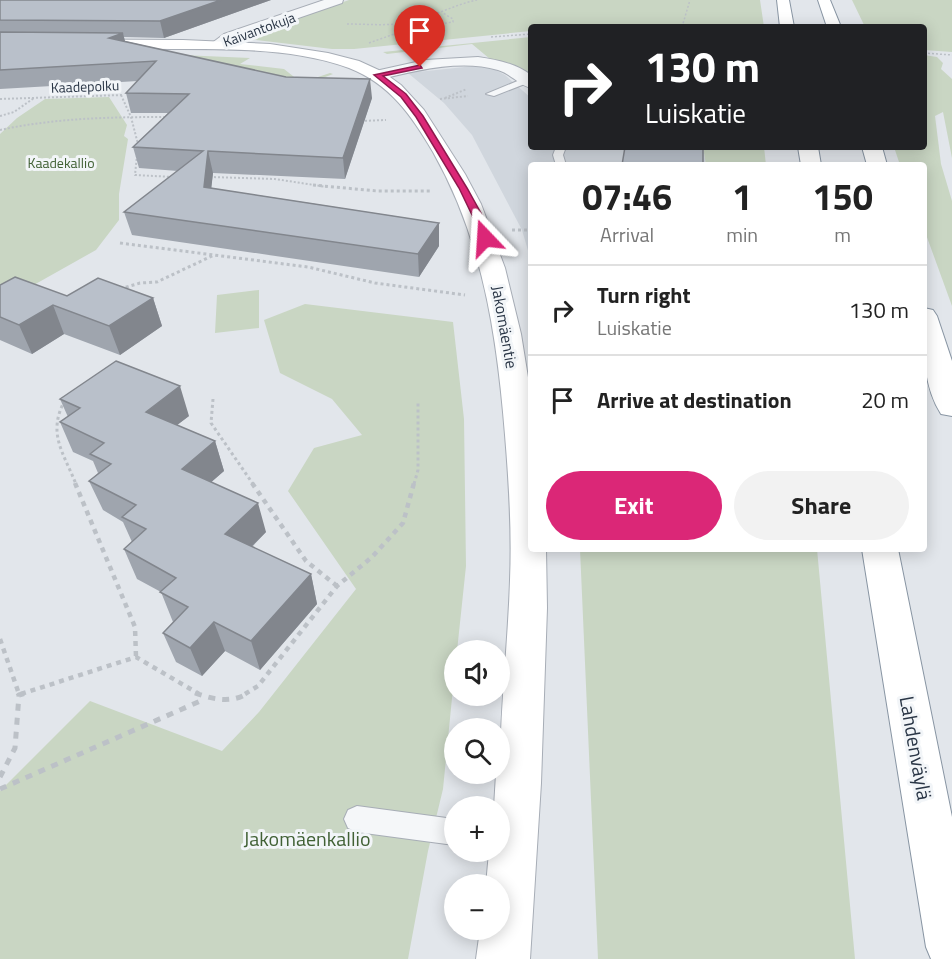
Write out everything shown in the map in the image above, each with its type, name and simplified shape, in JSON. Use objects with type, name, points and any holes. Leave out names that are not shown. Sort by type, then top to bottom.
[{"type":"main road","points":[[783,0],[787,24]]},
{"type":"main road","points":[[824,0],[833,24]]},
{"type":"main road","name":"Jakomäentie","points":[[0,43],[214,46],[311,55],[350,64],[377,75],[404,95],[420,116],[477,215],[502,298],[524,459],[528,545]]},
{"type":"main road","points":[[927,326],[952,407]]},
{"type":"main road","name":"Jakomäentie","points":[[510,814],[522,740],[528,552]]},
{"type":"main road","name":"Lahdenväylä","points":[[881,552],[952,947]]},
{"type":"main road","name":"Jakomäentie","points":[[503,959],[505,862]]},
{"type":"street","name":"Kaivantokuja","points":[[214,46],[230,37],[337,0]]},
{"type":"street","points":[[377,75],[411,68],[476,62],[507,67],[528,81]]},
{"type":"lane","points":[[491,94],[528,82]]},
{"type":"lane","points":[[357,819],[444,831]]},
{"type":"path","points":[[412,22],[444,14],[457,4],[477,0]]},
{"type":"path","points":[[683,24],[690,0]]},
{"type":"path","points":[[365,47],[368,43],[400,32],[404,23],[426,27],[453,22],[451,17],[444,14]]},
{"type":"path","points":[[927,53],[952,55]]},
{"type":"path","points":[[463,96],[444,99],[450,93],[464,92],[468,88]]},
{"type":"path","name":"Kaadepolku","points":[[0,99],[122,95],[131,117]]},
{"type":"path","points":[[0,116],[14,112],[35,98]]},
{"type":"path","points":[[352,121],[420,116]]},
{"type":"path","points":[[0,130],[23,125],[110,117],[174,117]]},
{"type":"path","points":[[131,117],[139,148],[135,175],[180,178]]},
{"type":"path","points":[[202,179],[215,176],[275,179],[402,193],[463,188]]},
{"type":"path","points":[[512,230],[528,230]]},
{"type":"path","points":[[120,243],[308,267],[375,283],[423,290],[502,298]]},
{"type":"path","points":[[119,289],[140,283],[157,282],[215,255]]},
{"type":"path","points":[[68,397],[57,415],[55,434],[135,627],[136,657]]},
{"type":"path","points":[[213,399],[212,423],[306,561],[337,586]]},
{"type":"path","points":[[0,789],[206,699],[235,699],[248,695],[258,686],[337,586],[372,557],[404,523],[418,470],[418,402]]},
{"type":"path","points":[[0,639],[19,695],[18,741],[11,764],[0,777]]},
{"type":"path","points":[[19,695],[136,657],[206,699]]},
{"type":"shaded area","points":[[474,66],[492,68],[505,75],[528,95],[528,150],[704,150],[706,162],[528,162],[528,251],[522,230],[472,135],[444,103],[408,73]]},
{"type":"green space","points":[[349,0],[760,0],[764,24],[528,24],[528,31],[354,49],[332,49],[240,38]]},
{"type":"green space","points":[[852,0],[952,0],[952,52],[927,50],[927,24],[864,24]]},
{"type":"green space","points":[[528,37],[528,73],[490,59],[472,44],[387,54],[383,52]]},
{"type":"green space","points":[[159,54],[250,58],[240,64],[284,69],[298,80],[309,80],[333,74],[315,81],[259,89]]},
{"type":"green space","points":[[927,55],[937,57],[943,63],[941,69],[952,79],[952,158],[943,112],[935,116],[941,164],[952,201],[952,306],[927,237],[927,162],[899,162],[895,150],[927,150]]},
{"type":"green space","name":"Kaadekallio","points":[[109,97],[127,125],[124,136],[128,139],[119,194],[119,220],[96,250],[0,304],[0,134],[17,118],[45,99]]},
{"type":"green space","points":[[704,150],[764,150],[766,162],[706,162]]},
{"type":"green space","points":[[259,290],[259,328],[215,333],[217,295]]},
{"type":"green space","name":"Jakomäenkallio","points":[[305,304],[453,322],[464,419],[466,566],[458,640],[444,640],[444,706],[451,706],[450,718],[444,718],[443,789],[428,851],[408,959],[0,959],[0,791],[90,701],[222,751],[259,712],[356,589],[288,491],[314,448],[362,435],[332,399],[280,373],[264,320]]},
{"type":"green space","points":[[580,552],[817,552],[855,959],[598,959]]},
{"type":"building","points":[[0,0],[221,0],[160,21],[0,20]]},
{"type":"building","points":[[0,32],[123,33],[109,38],[286,77],[370,79],[343,158],[208,151],[204,187],[439,223],[418,254],[124,212],[203,151],[133,147],[189,94],[126,93],[156,61],[0,70]]},
{"type":"building","points":[[624,150],[703,150],[703,162],[622,162]]},
{"type":"building","points":[[15,277],[67,296],[98,278],[153,298],[109,326],[53,305],[19,325],[0,317],[0,285]]},
{"type":"building","points":[[116,361],[180,386],[146,412],[215,441],[182,469],[258,503],[225,534],[311,574],[251,641],[214,622],[190,648],[163,633],[188,607],[160,592],[176,578],[124,549],[146,529],[122,517],[136,505],[89,481],[111,464],[90,454],[104,443],[60,422],[80,408],[60,399]]},
{"type":"route","points":[[420,67],[377,75],[404,95],[420,116],[445,154],[477,215],[485,238]]}]
